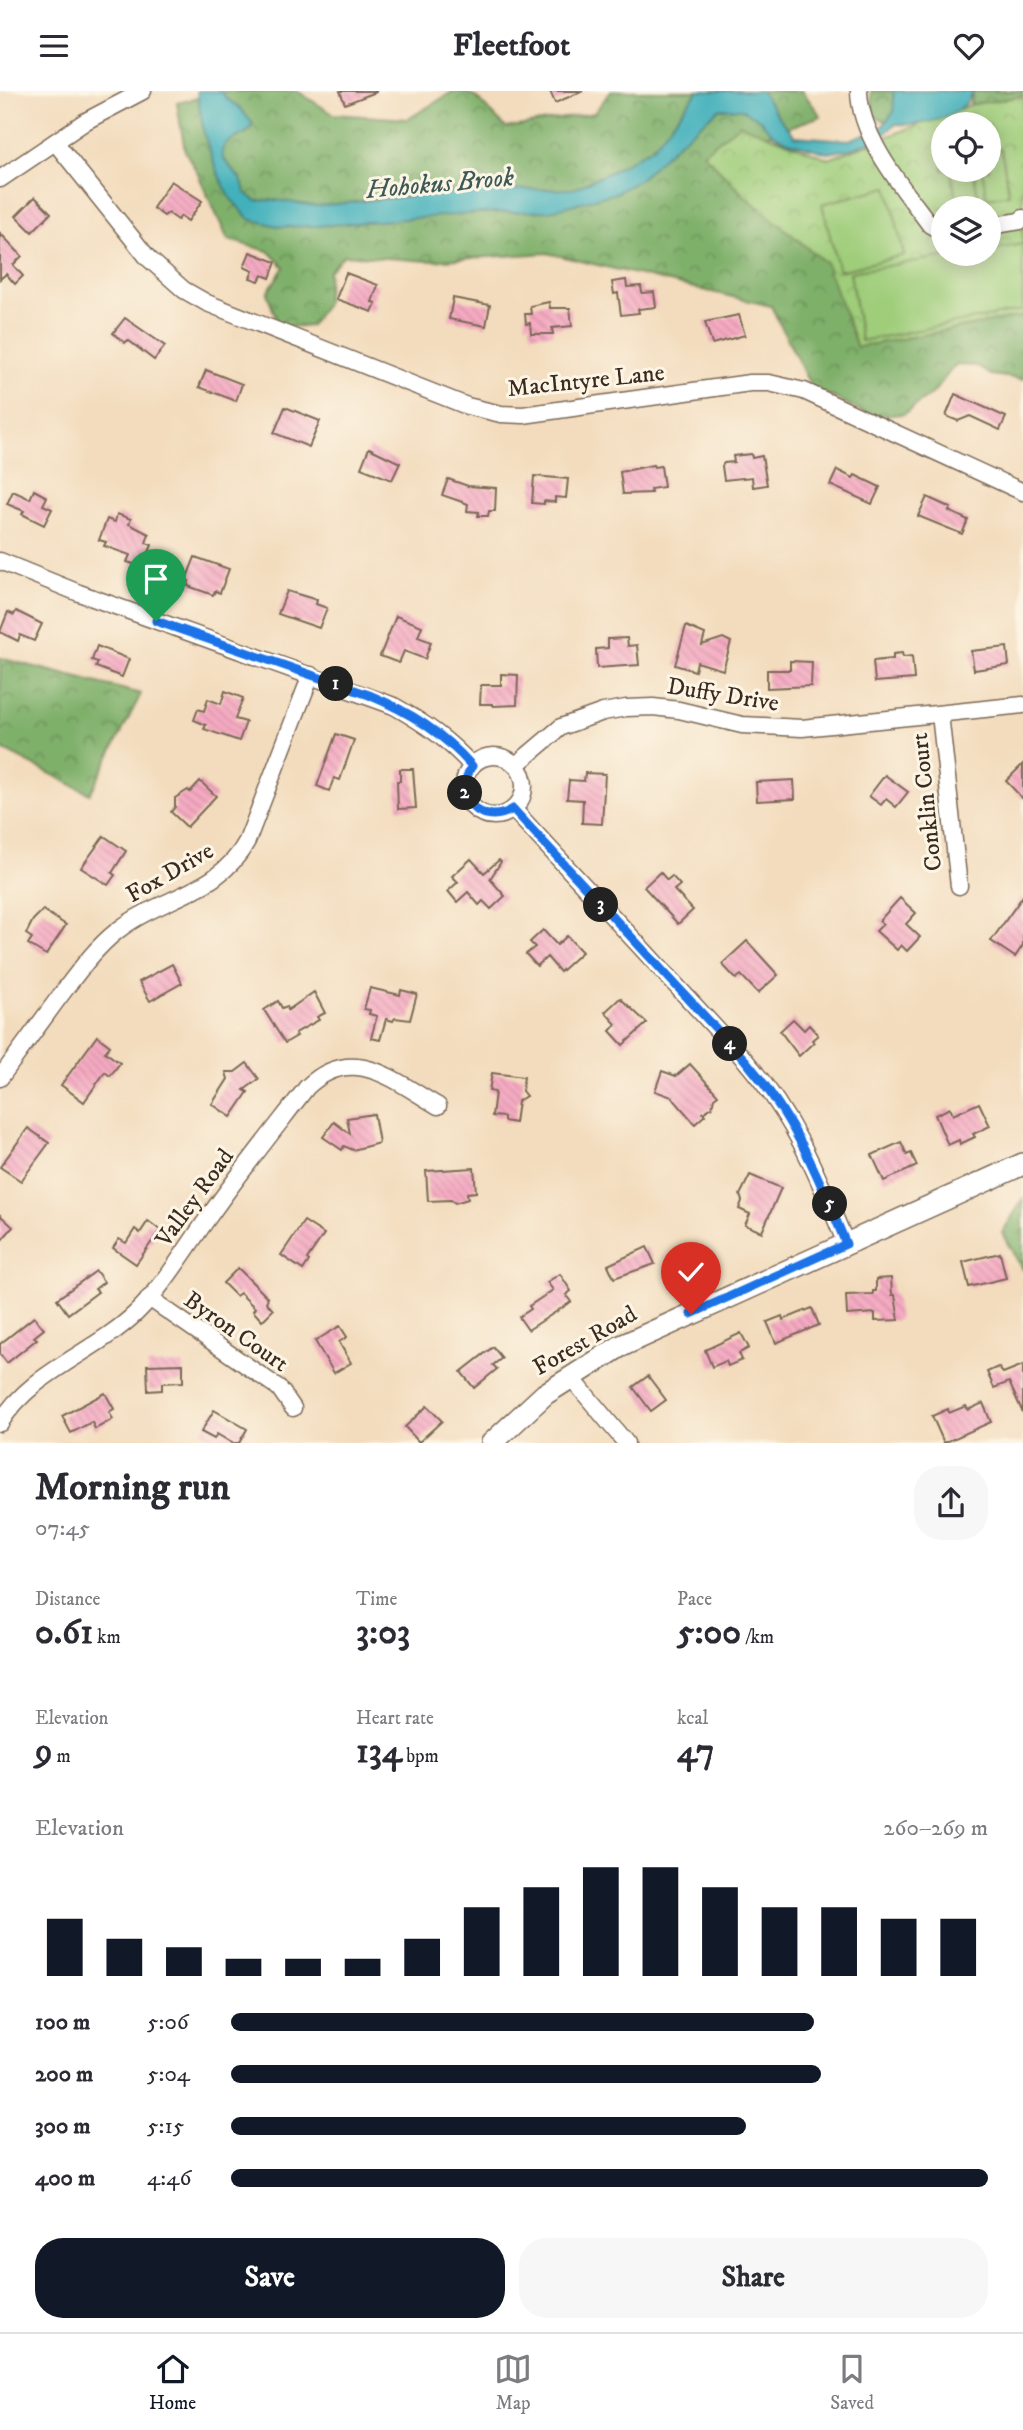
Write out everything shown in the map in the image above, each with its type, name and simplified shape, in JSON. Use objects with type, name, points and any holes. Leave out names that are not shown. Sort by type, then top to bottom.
[{"type":"main road","name":"Forest Road","points":[[492,1443],[545,1394],[619,1347],[1023,1164]]},
{"type":"street","points":[[0,179],[120,101],[143,91]]},
{"type":"street","points":[[859,91],[867,130],[931,226]]},
{"type":"street","name":"MacIntyre Lane","points":[[55,142],[148,258],[184,290],[207,303],[467,406],[500,414],[523,415],[750,383],[786,386],[804,391],[1023,492]]},
{"type":"street","points":[[1001,224],[1023,218]]},
{"type":"street","points":[[0,561],[79,593],[369,695],[438,732],[472,766]]},
{"type":"street","name":"Fox Drive","points":[[0,1078],[98,948],[138,916],[215,879],[240,855],[311,675]]},
{"type":"street","name":"Duffy Drive","points":[[516,765],[561,727],[603,712],[626,708],[653,707],[679,710],[742,725],[802,728],[1023,705]]},
{"type":"street","name":"Conklin Court","points":[[940,714],[959,886]]},
{"type":"street","points":[[489,757],[499,757],[516,765],[524,783],[520,802],[513,809],[495,816],[476,810],[465,794],[467,775],[472,766],[489,757]]},
{"type":"street","points":[[513,809],[745,1060],[775,1098],[811,1158],[846,1244]]},
{"type":"street","name":"Valley Road","points":[[0,1423],[6,1413],[38,1382],[64,1362],[113,1332],[149,1299],[227,1191],[317,1077],[342,1066],[367,1067],[438,1106]]},
{"type":"street","name":"Byron Court","points":[[149,1299],[279,1388],[293,1408]]},
{"type":"street","points":[[570,1376],[626,1443]]},
{"type":"green space","points":[[226,91],[297,91],[333,114],[408,119],[454,91],[463,91],[477,98],[506,128],[594,113],[611,91],[802,91],[821,116],[706,156],[746,197],[826,263],[857,347],[1023,316],[1023,379],[991,375],[976,366],[955,365],[933,393],[904,414],[872,416],[811,387],[771,306],[547,253],[428,261],[344,255],[329,271],[326,304],[310,326],[279,327],[267,293],[284,267],[268,251],[228,240],[185,151],[177,103]]},
{"type":"green space","points":[[871,91],[893,91],[895,124],[873,116]]},
{"type":"green space","points":[[973,91],[1023,91],[1023,96],[970,105]]},
{"type":"green space","points":[[1023,96],[1023,316],[857,347],[826,263],[746,197],[703,153],[740,124],[829,159],[931,120],[931,182],[1001,182],[1001,112],[952,112],[970,105]]},
{"type":"green space","points":[[1001,149],[1009,194],[987,196],[984,182],[1001,182]]},
{"type":"green space","points":[[953,182],[975,182],[978,196],[956,196]]},
{"type":"green space","points":[[888,187],[904,255],[839,271],[822,204]]},
{"type":"green space","points":[[1023,244],[1023,310],[861,341],[850,272],[931,259],[931,266],[1001,266],[1001,248]]},
{"type":"green space","points":[[0,658],[141,694],[90,794],[0,748]]},
{"type":"green space","points":[[1023,1199],[1023,1271],[1002,1233]]},
{"type":"water","points":[[197,91],[221,91],[253,124],[246,133],[226,143],[222,151],[223,158],[241,180],[246,193],[256,201],[275,200],[316,206],[470,190],[573,189],[614,170],[653,147],[698,91],[761,91],[795,136],[849,140],[881,128],[894,112],[893,91],[973,91],[965,104],[955,112],[931,112],[931,121],[895,124],[875,140],[828,153],[786,141],[773,134],[759,119],[741,109],[719,109],[640,179],[616,193],[549,211],[480,213],[317,226],[281,227],[249,219],[231,199],[217,172],[204,134]]},
{"type":"building","points":[[340,91],[376,91],[376,92],[345,104]]},
{"type":"building","points":[[550,91],[583,91],[555,103]]},
{"type":"building","points":[[171,181],[202,201],[188,221],[181,216],[178,220],[168,213],[164,216],[153,208]]},
{"type":"building","points":[[35,197],[51,213],[32,232],[16,216]]},
{"type":"building","points":[[0,233],[22,256],[13,265],[23,276],[15,284],[6,274],[0,279]]},
{"type":"building","points":[[250,252],[276,262],[270,278],[262,275],[259,281],[250,278],[253,271],[244,267]]},
{"type":"building","points":[[346,273],[378,285],[372,302],[376,303],[372,312],[336,299]]},
{"type":"building","points":[[626,280],[627,287],[641,286],[642,293],[654,292],[656,307],[621,315],[618,293],[614,294],[612,282]]},
{"type":"building","points":[[453,298],[490,305],[486,326],[449,319]]},
{"type":"building","points":[[549,302],[550,308],[570,308],[572,326],[552,328],[553,334],[531,334],[530,323],[526,324],[525,314],[531,314],[530,306]]},
{"type":"building","points":[[739,315],[745,335],[712,344],[705,322]]},
{"type":"building","points":[[125,318],[165,346],[154,360],[128,340],[125,343],[113,333]]},
{"type":"building","points":[[206,370],[242,384],[236,401],[199,387]]},
{"type":"building","points":[[955,394],[1006,417],[1000,430],[970,416],[958,421],[946,416]]},
{"type":"building","points":[[285,407],[320,421],[309,447],[274,433]]},
{"type":"building","points":[[369,448],[400,463],[392,480],[361,468]]},
{"type":"building","points":[[751,454],[752,458],[762,456],[767,485],[753,487],[752,477],[724,480],[724,463],[734,462],[733,456]]},
{"type":"building","points":[[653,465],[661,466],[664,487],[650,489],[651,493],[623,494],[620,472]]},
{"type":"building","points":[[837,470],[880,487],[872,504],[830,485]]},
{"type":"building","points":[[534,476],[568,479],[566,498],[555,497],[555,502],[544,501],[544,504],[532,503]]},
{"type":"building","points":[[448,479],[468,486],[496,488],[495,511],[489,511],[488,516],[478,516],[479,512],[467,511],[468,504],[442,495]]},
{"type":"building","points":[[34,490],[47,497],[43,505],[52,509],[44,525],[22,514],[24,511],[7,504],[13,491],[30,499]]},
{"type":"building","points":[[927,497],[951,508],[949,511],[968,520],[962,534],[918,516]]},
{"type":"building","points":[[117,514],[131,519],[129,524],[149,534],[146,543],[152,545],[143,567],[127,562],[130,555],[104,546],[106,542],[99,540],[107,519],[115,522]]},
{"type":"building","points":[[195,557],[229,569],[220,593],[215,591],[213,595],[188,586],[189,581],[186,580]]},
{"type":"building","points":[[287,591],[317,600],[316,604],[327,608],[319,628],[278,614]]},
{"type":"building","points":[[16,611],[42,624],[34,641],[20,635],[18,641],[0,632],[8,612],[14,615]]},
{"type":"building","points":[[396,616],[422,626],[418,637],[431,642],[425,659],[404,651],[399,663],[380,656]]},
{"type":"building","points":[[686,626],[705,634],[702,645],[723,638],[731,642],[723,670],[697,662],[695,671],[675,665]]},
{"type":"building","points":[[627,638],[628,646],[637,645],[639,665],[597,668],[596,649],[608,648],[608,639]]},
{"type":"building","points":[[97,646],[129,659],[122,677],[96,667],[98,662],[92,660]]},
{"type":"building","points":[[1007,647],[1009,665],[974,670],[971,651]]},
{"type":"building","points":[[902,653],[903,657],[912,656],[914,679],[875,682],[873,661],[893,659],[893,654]]},
{"type":"building","points":[[790,661],[812,662],[811,686],[767,688],[767,670],[790,670]]},
{"type":"building","points":[[501,674],[518,675],[517,705],[480,704],[481,685],[501,685]]},
{"type":"building","points":[[225,691],[243,698],[235,719],[246,722],[239,741],[204,729],[206,725],[194,720],[198,709],[204,711],[208,699],[221,704]]},
{"type":"building","points":[[336,734],[354,740],[340,780],[334,778],[329,791],[317,786]]},
{"type":"building","points":[[1023,764],[1023,799],[1006,781]]},
{"type":"building","points":[[400,769],[413,769],[416,808],[398,809],[397,781],[400,781]]},
{"type":"building","points":[[585,773],[605,774],[602,824],[582,823],[583,800],[567,799],[569,780],[584,781]]},
{"type":"building","points":[[885,775],[908,792],[896,807],[886,799],[881,805],[869,796]]},
{"type":"building","points":[[794,780],[795,799],[757,801],[756,782]]},
{"type":"building","points":[[200,781],[216,796],[187,827],[171,812],[175,807],[175,798],[188,790],[190,792]]},
{"type":"building","points":[[104,836],[126,851],[108,885],[81,868]]},
{"type":"building","points":[[471,859],[484,873],[499,860],[501,862],[490,879],[505,896],[491,909],[483,901],[479,905],[468,892],[457,902],[448,891],[458,882],[452,876]]},
{"type":"building","points":[[660,872],[667,880],[672,876],[680,885],[674,890],[693,910],[678,924],[644,887]]},
{"type":"building","points":[[1023,896],[1023,945],[1015,957],[991,941]]},
{"type":"building","points":[[900,898],[916,913],[906,924],[920,937],[907,951],[901,945],[897,950],[876,931],[883,924],[879,921]]},
{"type":"building","points":[[43,910],[66,925],[46,955],[28,944],[32,938],[26,934],[33,920]]},
{"type":"building","points":[[543,930],[557,945],[567,936],[582,952],[560,972],[547,957],[537,966],[526,954],[535,947],[530,942]]},
{"type":"building","points":[[747,941],[778,975],[758,993],[741,975],[736,979],[722,964]]},
{"type":"building","points":[[172,964],[182,983],[150,1001],[139,982]]},
{"type":"building","points":[[370,988],[400,995],[401,990],[417,994],[410,1020],[386,1019],[380,1040],[371,1038],[377,1016],[364,1009]]},
{"type":"building","points":[[314,992],[325,1013],[285,1043],[264,1010],[278,1001],[282,1008],[287,1006],[288,1010]]},
{"type":"building","points":[[620,998],[647,1023],[623,1045],[610,1031],[616,1024],[605,1012]]},
{"type":"building","points":[[793,1019],[804,1030],[809,1025],[818,1035],[799,1056],[780,1031]]},
{"type":"building","points":[[97,1036],[110,1046],[105,1052],[120,1063],[110,1076],[105,1072],[84,1102],[61,1085]]},
{"type":"building","points":[[247,1063],[259,1079],[244,1090],[248,1092],[231,1117],[212,1104],[228,1079],[226,1072],[235,1072]]},
{"type":"building","points":[[690,1064],[718,1095],[714,1098],[712,1107],[703,1113],[705,1115],[695,1124],[672,1097],[655,1091],[662,1071],[676,1076]]},
{"type":"building","points":[[492,1073],[524,1077],[522,1091],[526,1096],[518,1101],[515,1123],[504,1121],[504,1117],[492,1116],[495,1092],[489,1091]]},
{"type":"building","points":[[979,1103],[990,1126],[960,1144],[959,1140],[948,1145],[935,1115],[950,1108],[953,1115]]},
{"type":"building","points":[[374,1114],[379,1143],[353,1150],[344,1146],[342,1150],[323,1137],[334,1122],[350,1134],[347,1118]]},
{"type":"building","points":[[28,1128],[49,1143],[21,1181],[0,1167]]},
{"type":"building","points":[[901,1142],[907,1155],[911,1153],[917,1166],[884,1181],[872,1155]]},
{"type":"building","points":[[474,1168],[476,1192],[467,1193],[468,1199],[455,1203],[451,1200],[428,1201],[426,1171]]},
{"type":"building","points":[[750,1175],[781,1188],[762,1232],[745,1225],[750,1214],[739,1209],[742,1201],[740,1195]]},
{"type":"building","points":[[0,1215],[13,1227],[0,1242]]},
{"type":"building","points":[[148,1221],[160,1230],[136,1264],[113,1248],[119,1239],[126,1243],[135,1229],[140,1233]]},
{"type":"building","points":[[304,1221],[324,1234],[303,1270],[281,1255]]},
{"type":"building","points":[[647,1247],[655,1264],[614,1278],[608,1265]]},
{"type":"building","points":[[1000,1253],[1006,1278],[969,1287],[963,1262]]},
{"type":"building","points":[[238,1268],[268,1298],[266,1302],[273,1310],[262,1321],[253,1311],[255,1308],[240,1293],[236,1296],[223,1283]]},
{"type":"building","points":[[96,1271],[104,1282],[95,1289],[98,1292],[68,1314],[57,1299]]},
{"type":"building","points":[[560,1274],[571,1291],[566,1295],[571,1302],[528,1330],[519,1317],[531,1309],[529,1306],[553,1290],[547,1282]]},
{"type":"building","points":[[891,1278],[892,1295],[895,1295],[899,1320],[875,1321],[875,1313],[847,1315],[846,1295],[873,1294],[873,1291],[876,1291],[876,1279]]},
{"type":"building","points":[[812,1308],[819,1325],[776,1343],[767,1322],[782,1316],[783,1320]]},
{"type":"building","points":[[34,1317],[44,1329],[34,1337],[37,1339],[7,1363],[0,1354],[0,1344]]},
{"type":"building","points":[[340,1326],[347,1337],[339,1342],[351,1363],[334,1373],[315,1341]]},
{"type":"building","points":[[741,1333],[749,1348],[739,1353],[742,1360],[728,1366],[726,1361],[712,1367],[705,1350]]},
{"type":"building","points":[[493,1347],[502,1358],[493,1365],[497,1369],[474,1388],[461,1372]]},
{"type":"building","points":[[183,1364],[183,1382],[162,1383],[162,1390],[148,1391],[147,1365]]},
{"type":"building","points":[[1023,1365],[1023,1413],[1009,1382],[994,1388],[987,1372],[998,1367],[1003,1373]]},
{"type":"building","points":[[648,1376],[666,1400],[651,1411],[633,1387]]},
{"type":"building","points":[[105,1393],[114,1409],[109,1412],[113,1419],[95,1429],[92,1422],[71,1433],[62,1416]]},
{"type":"building","points":[[983,1403],[991,1422],[944,1443],[932,1416],[948,1409],[949,1413],[966,1406],[968,1410]]},
{"type":"building","points":[[427,1406],[442,1421],[419,1442],[405,1427]]},
{"type":"building","points":[[214,1410],[247,1429],[239,1443],[232,1443],[217,1434],[214,1439],[201,1432]]},
{"type":"route","points":[[156,621],[369,695],[394,706],[438,732],[472,766],[464,784],[465,794],[476,810],[495,816],[513,809],[745,1060],[775,1098],[811,1158],[846,1244],[691,1314]]},
{"type":"water label","name":"Hohokus Brook","points":[[440,184]]}]
